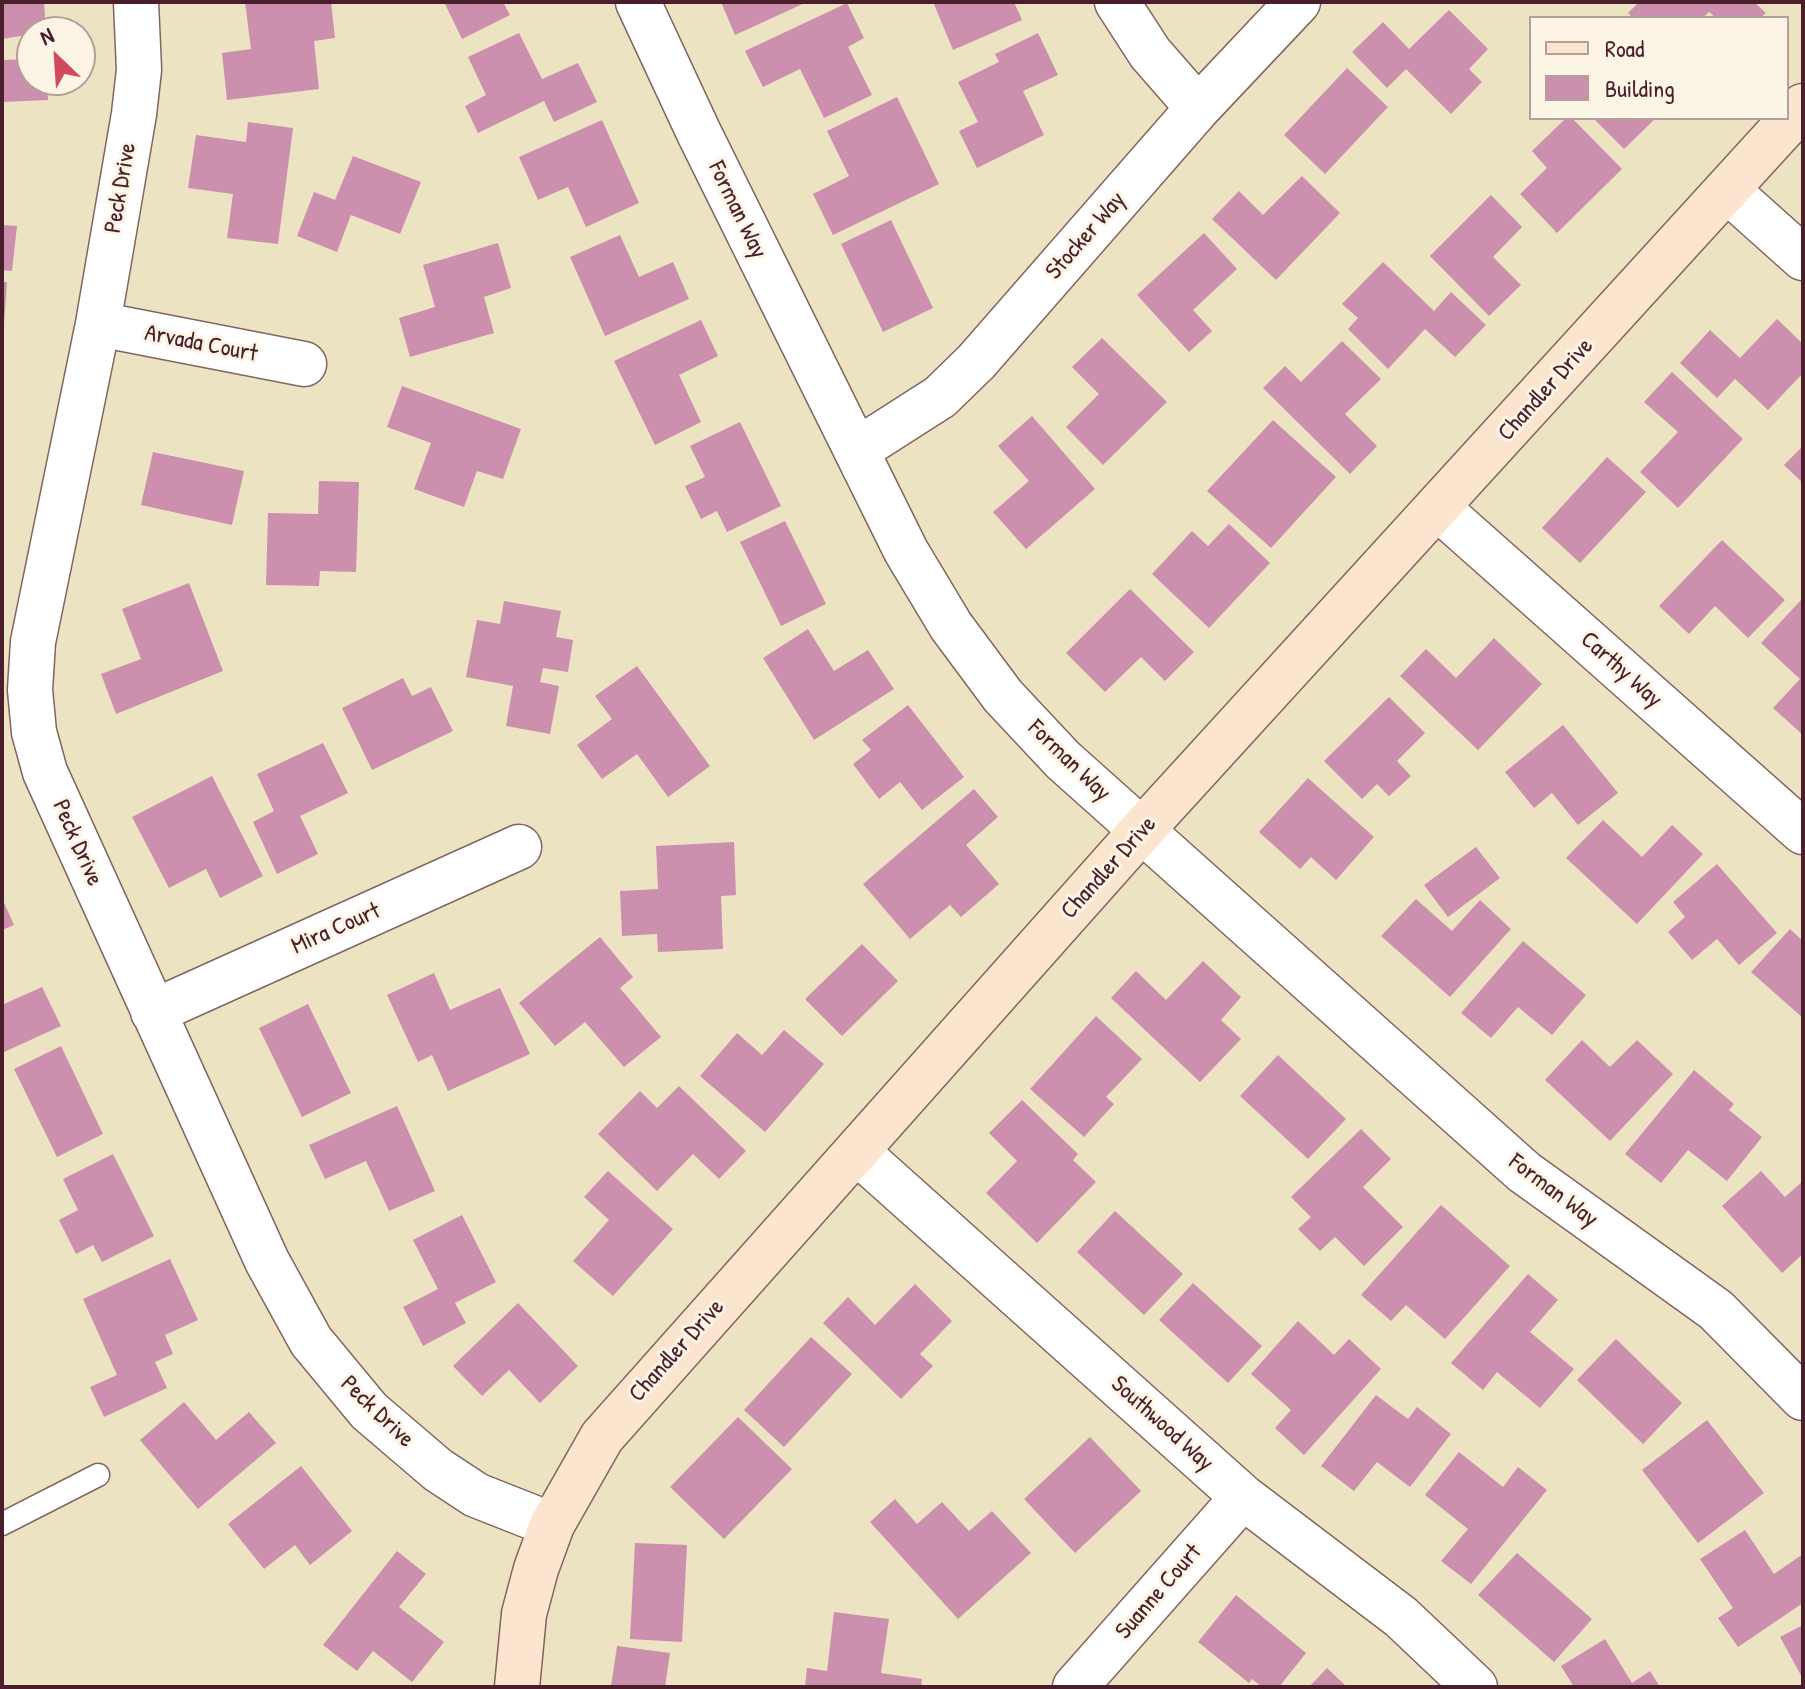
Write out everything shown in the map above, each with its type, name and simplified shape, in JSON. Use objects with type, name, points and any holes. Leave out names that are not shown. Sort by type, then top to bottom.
[{"type":"street","name":"Peck Drive","points":[[136,2],[139,70],[134,114],[98,324],[18,642],[30,690],[34,732],[45,772],[288,1302],[330,1365],[369,1411],[438,1470],[476,1495],[552,1525]]},
{"type":"street","name":"Forman Way","points":[[638,2],[699,133],[906,551],[951,626],[1003,696],[1063,760],[1524,1172],[1716,1310],[1803,1398]]},
{"type":"street","points":[[1117,2],[1150,53],[1198,108]]},
{"type":"street","name":"Stocker Way","points":[[857,450],[940,397],[976,362],[1198,108],[1298,2]]},
{"type":"street","name":"Chandler Drive","points":[[517,1687],[524,1614],[552,1525],[577,1476],[612,1425],[1142,830],[1439,509],[1803,106]]},
{"type":"street","points":[[1727,190],[1803,258]]},
{"type":"street","name":"Arvada Court","points":[[98,324],[304,364]]},
{"type":"street","name":"Carthy Way","points":[[1439,509],[1803,832]]},
{"type":"street","name":"Mira Court","points":[[153,1012],[519,847]]},
{"type":"street","name":"Southwood Way","points":[[857,1152],[1243,1497],[1401,1617],[1475,1687]]},
{"type":"street","name":"Suanne Court","points":[[1075,1687],[1243,1497]]},
{"type":"lane","points":[[2,1524],[98,1475]]},
{"type":"building","points":[[2,2],[44,2],[45,16],[16,16],[16,37],[2,39]]},
{"type":"building","points":[[245,2],[331,2],[335,38],[314,41],[319,89],[227,100],[222,53],[251,49]]},
{"type":"building","points":[[444,2],[503,2],[510,15],[462,39]]},
{"type":"building","points":[[721,2],[807,2],[735,35]]},
{"type":"building","points":[[933,2],[1014,2],[1022,20],[953,50]]},
{"type":"building","points":[[1639,2],[1754,2],[1766,13],[1762,16],[1714,16],[1709,12],[1705,16],[1631,16],[1628,13]]},
{"type":"building","points":[[847,3],[864,38],[848,47],[872,95],[824,118],[800,69],[763,87],[745,51]]},
{"type":"building","points":[[1449,10],[1488,49],[1469,69],[1482,82],[1451,114],[1406,69],[1387,88],[1352,52],[1383,22],[1409,49]]},
{"type":"building","points":[[519,33],[542,79],[578,63],[597,102],[554,122],[544,101],[478,133],[465,106],[486,95],[468,57]]},
{"type":"building","points":[[1038,33],[1058,75],[1023,91],[1044,135],[977,168],[959,131],[978,122],[958,82],[999,62],[995,54]]},
{"type":"building","points":[[2,60],[16,60],[16,96],[48,96],[48,100],[2,102]]},
{"type":"building","points":[[1347,68],[1388,107],[1325,174],[1284,135]]},
{"type":"building","points":[[897,97],[939,184],[833,235],[813,194],[849,176],[827,131]]},
{"type":"building","points":[[602,120],[639,203],[586,227],[568,187],[538,200],[519,157]]},
{"type":"building","points":[[1564,120],[1574,120],[1622,169],[1557,233],[1520,194],[1547,168],[1532,151]]},
{"type":"building","points":[[1595,120],[1654,120],[1624,149]]},
{"type":"building","points":[[248,122],[293,128],[278,244],[227,238],[233,194],[188,188],[196,135],[246,142]]},
{"type":"building","points":[[353,156],[421,182],[400,234],[351,215],[337,252],[297,236],[314,192],[335,200]]},
{"type":"building","points":[[1302,176],[1340,213],[1276,280],[1212,219],[1239,191],[1263,215]]},
{"type":"building","points":[[1491,195],[1522,227],[1493,257],[1521,285],[1489,316],[1430,256]]},
{"type":"building","points":[[891,220],[933,308],[883,332],[841,244]]},
{"type":"building","points":[[2,225],[17,226],[12,271],[2,270]]},
{"type":"building","points":[[1204,233],[1237,269],[1193,310],[1212,331],[1189,352],[1137,295]]},
{"type":"building","points":[[620,235],[639,277],[673,262],[689,299],[605,336],[570,257]]},
{"type":"building","points":[[498,243],[511,288],[484,297],[494,333],[410,357],[399,318],[435,307],[423,265]]},
{"type":"building","points":[[1383,262],[1434,311],[1451,292],[1486,325],[1455,357],[1425,329],[1388,369],[1348,329],[1358,318],[1342,304]]},
{"type":"building","points":[[2,282],[7,282],[4,324],[2,324]]},
{"type":"building","points":[[1777,319],[1803,344],[1803,373],[1768,410],[1735,379],[1717,398],[1680,363],[1710,330],[1740,358]]},
{"type":"building","points":[[701,320],[718,356],[679,375],[701,422],[655,445],[614,361]]},
{"type":"building","points":[[1102,338],[1167,402],[1103,465],[1066,427],[1099,394],[1072,367]]},
{"type":"building","points":[[1342,341],[1381,379],[1345,414],[1377,446],[1350,474],[1263,388],[1285,366],[1301,382]]},
{"type":"building","points":[[1672,372],[1743,439],[1678,508],[1640,472],[1678,432],[1644,402]]},
{"type":"building","points":[[402,386],[521,429],[503,479],[477,471],[464,507],[414,489],[431,443],[387,427]]},
{"type":"building","points":[[1032,416],[1095,489],[1026,549],[993,512],[1029,481],[998,446]]},
{"type":"building","points":[[1273,420],[1336,477],[1271,548],[1207,491]]},
{"type":"building","points":[[740,422],[781,506],[727,532],[717,511],[701,519],[685,486],[705,477],[690,446]]},
{"type":"building","points":[[1803,446],[1803,483],[1784,465]]},
{"type":"building","points":[[153,452],[244,471],[232,525],[141,505]]},
{"type":"building","points":[[1607,457],[1646,492],[1580,563],[1542,528]]},
{"type":"building","points":[[319,481],[359,482],[356,572],[320,571],[319,586],[266,585],[268,513],[318,514]]},
{"type":"building","points":[[785,521],[826,604],[781,626],[740,542]]},
{"type":"building","points":[[1229,524],[1270,563],[1209,628],[1152,574],[1192,531],[1208,546]]},
{"type":"building","points":[[1722,540],[1785,600],[1748,638],[1715,606],[1689,634],[1659,606]]},
{"type":"building","points":[[189,583],[223,671],[116,714],[101,674],[141,659],[122,609]]},
{"type":"building","points":[[1130,589],[1194,652],[1165,681],[1141,657],[1105,692],[1066,653]]},
{"type":"building","points":[[1801,600],[1803,735],[1773,708],[1800,679],[1761,643]]},
{"type":"building","points":[[504,601],[561,611],[556,637],[573,640],[568,672],[543,668],[540,682],[559,686],[550,734],[506,726],[513,686],[466,677],[477,620],[500,624]]},
{"type":"building","points":[[808,629],[834,671],[868,650],[894,689],[814,740],[763,658]]},
{"type":"building","points":[[1494,638],[1542,684],[1478,750],[1400,676],[1426,649],[1456,678]]},
{"type":"building","points":[[637,666],[710,766],[668,797],[637,754],[602,779],[577,745],[612,719],[595,696]]},
{"type":"building","points":[[403,678],[412,696],[431,687],[453,731],[372,770],[342,708]]},
{"type":"building","points":[[1389,697],[1425,733],[1397,761],[1411,776],[1389,796],[1377,784],[1362,799],[1324,761]]},
{"type":"building","points":[[908,705],[964,777],[922,810],[900,782],[879,799],[853,764],[871,750],[862,740]]},
{"type":"building","points":[[1563,725],[1618,793],[1578,825],[1552,793],[1534,808],[1505,772]]},
{"type":"building","points":[[323,743],[348,793],[300,816],[318,854],[277,874],[253,822],[274,811],[257,774]]},
{"type":"building","points":[[212,776],[263,876],[220,898],[206,869],[169,888],[132,817]]},
{"type":"building","points":[[1308,778],[1374,837],[1336,880],[1311,857],[1300,869],[1259,832]]},
{"type":"building","points":[[974,789],[998,817],[966,845],[999,884],[961,917],[950,905],[910,939],[863,884]]},
{"type":"building","points":[[1603,820],[1642,857],[1672,825],[1703,854],[1637,924],[1566,858]]},
{"type":"building","points":[[734,842],[736,895],[721,896],[723,949],[658,952],[657,934],[622,936],[620,891],[658,889],[656,846]]},
{"type":"building","points":[[1476,847],[1500,878],[1448,917],[1424,885]]},
{"type":"building","points":[[1717,864],[1777,933],[1739,965],[1717,939],[1692,960],[1668,932],[1685,917],[1673,902]]},
{"type":"building","points":[[2,898],[14,925],[2,930]]},
{"type":"building","points":[[1416,899],[1452,931],[1480,900],[1511,929],[1450,997],[1381,936]]},
{"type":"building","points":[[1790,929],[1803,941],[1803,1018],[1751,972]]},
{"type":"building","points":[[600,937],[633,977],[620,988],[661,1037],[624,1067],[585,1022],[555,1046],[519,1003]]},
{"type":"building","points":[[1523,941],[1586,995],[1552,1035],[1518,1007],[1491,1038],[1461,1013]]},
{"type":"building","points":[[862,944],[898,981],[842,1036],[805,999]]},
{"type":"building","points":[[1203,961],[1241,997],[1221,1020],[1241,1039],[1200,1082],[1111,998],[1136,971],[1166,1000]]},
{"type":"building","points":[[434,973],[450,1010],[500,988],[530,1054],[448,1091],[432,1055],[418,1062],[387,995]]},
{"type":"building","points":[[42,987],[61,1026],[2,1053],[2,999],[4,1004]]},
{"type":"building","points":[[308,1004],[351,1093],[302,1117],[259,1028]]},
{"type":"building","points":[[1096,1016],[1142,1059],[1106,1097],[1114,1104],[1084,1137],[1030,1089]]},
{"type":"building","points":[[784,1030],[824,1064],[765,1132],[700,1076],[737,1033],[762,1055]]},
{"type":"building","points":[[1582,1040],[1610,1067],[1637,1040],[1673,1074],[1610,1141],[1545,1080]]},
{"type":"building","points":[[61,1046],[103,1134],[57,1157],[14,1069]]},
{"type":"building","points":[[1278,1055],[1346,1119],[1308,1159],[1240,1096]]},
{"type":"building","points":[[1694,1070],[1734,1104],[1729,1110],[1762,1137],[1727,1181],[1688,1150],[1661,1183],[1625,1154]]},
{"type":"building","points":[[679,1086],[746,1151],[719,1179],[693,1154],[657,1191],[598,1134],[640,1091],[657,1108]]},
{"type":"building","points":[[1022,1100],[1078,1154],[1073,1160],[1096,1182],[1037,1243],[986,1193],[1017,1161],[989,1133]]},
{"type":"building","points":[[397,1106],[435,1191],[389,1211],[366,1161],[325,1179],[309,1145]]},
{"type":"building","points":[[1361,1129],[1391,1159],[1363,1187],[1403,1227],[1364,1266],[1335,1237],[1320,1251],[1298,1229],[1311,1217],[1291,1197]]},
{"type":"building","points":[[113,1154],[154,1236],[102,1262],[93,1245],[76,1254],[59,1220],[78,1210],[63,1179]]},
{"type":"building","points":[[608,1171],[673,1229],[613,1296],[573,1261],[609,1220],[584,1197]]},
{"type":"building","points":[[1761,1171],[1785,1197],[1803,1181],[1803,1254],[1782,1273],[1722,1206]]},
{"type":"building","points":[[1441,1205],[1510,1266],[1445,1339],[1406,1305],[1391,1321],[1361,1295]]},
{"type":"building","points":[[1115,1211],[1183,1274],[1144,1315],[1077,1252]]},
{"type":"building","points":[[462,1215],[496,1282],[455,1303],[466,1323],[423,1346],[403,1307],[438,1289],[413,1240]]},
{"type":"building","points":[[170,1259],[198,1320],[165,1335],[173,1354],[155,1362],[167,1388],[104,1417],[90,1387],[117,1375],[83,1299]]},
{"type":"building","points":[[1528,1274],[1558,1300],[1530,1332],[1574,1369],[1540,1408],[1497,1372],[1483,1390],[1451,1363]]},
{"type":"building","points":[[1193,1283],[1262,1346],[1228,1383],[1159,1320]]},
{"type":"building","points":[[915,1284],[952,1321],[920,1354],[933,1366],[901,1399],[823,1323],[848,1297],[875,1325]]},
{"type":"building","points":[[518,1303],[578,1366],[540,1403],[509,1370],[482,1396],[453,1366]]},
{"type":"building","points":[[1298,1321],[1334,1355],[1349,1339],[1381,1369],[1304,1455],[1275,1428],[1291,1410],[1251,1374]]},
{"type":"building","points":[[811,1337],[852,1374],[784,1447],[744,1410]]},
{"type":"building","points":[[1616,1339],[1682,1403],[1643,1444],[1577,1380]]},
{"type":"building","points":[[1376,1395],[1408,1419],[1417,1407],[1451,1434],[1410,1487],[1377,1462],[1354,1491],[1321,1466]]},
{"type":"building","points":[[184,1402],[216,1440],[249,1412],[276,1443],[198,1509],[140,1440]]},
{"type":"building","points":[[738,1417],[792,1469],[724,1539],[670,1487]]},
{"type":"building","points":[[1707,1420],[1764,1493],[1698,1543],[1642,1470]]},
{"type":"building","points":[[1090,1437],[1141,1491],[1075,1553],[1024,1499]]},
{"type":"building","points":[[1459,1452],[1503,1487],[1518,1467],[1547,1490],[1471,1584],[1441,1561],[1468,1529],[1425,1495]]},
{"type":"building","points":[[301,1466],[352,1531],[310,1565],[295,1545],[264,1569],[228,1524]]},
{"type":"building","points":[[895,1499],[917,1524],[942,1502],[969,1531],[992,1511],[1031,1553],[958,1619],[870,1522]]},
{"type":"building","points":[[1745,1530],[1774,1574],[1803,1554],[1803,1603],[1738,1647],[1718,1618],[1733,1608],[1700,1559]]},
{"type":"building","points":[[635,1543],[687,1545],[682,1642],[630,1639]]},
{"type":"building","points":[[397,1551],[426,1574],[399,1607],[444,1642],[412,1682],[373,1651],[357,1671],[323,1645]]},
{"type":"building","points":[[1517,1553],[1592,1619],[1554,1662],[1478,1595]]},
{"type":"building","points":[[1236,1595],[1306,1653],[1279,1687],[1262,1687],[1252,1679],[1249,1683],[1198,1642]]},
{"type":"building","points":[[834,1612],[889,1619],[881,1673],[922,1679],[921,1687],[805,1687],[807,1668],[827,1671]]},
{"type":"building","points":[[1803,1625],[1803,1679],[1780,1637]]},
{"type":"building","points":[[1605,1639],[1632,1683],[1650,1671],[1660,1687],[1574,1687],[1561,1666]]},
{"type":"building","points":[[617,1646],[670,1653],[665,1687],[611,1687]]},
{"type":"building","points":[[1327,1668],[1347,1687],[1309,1687]]}]
